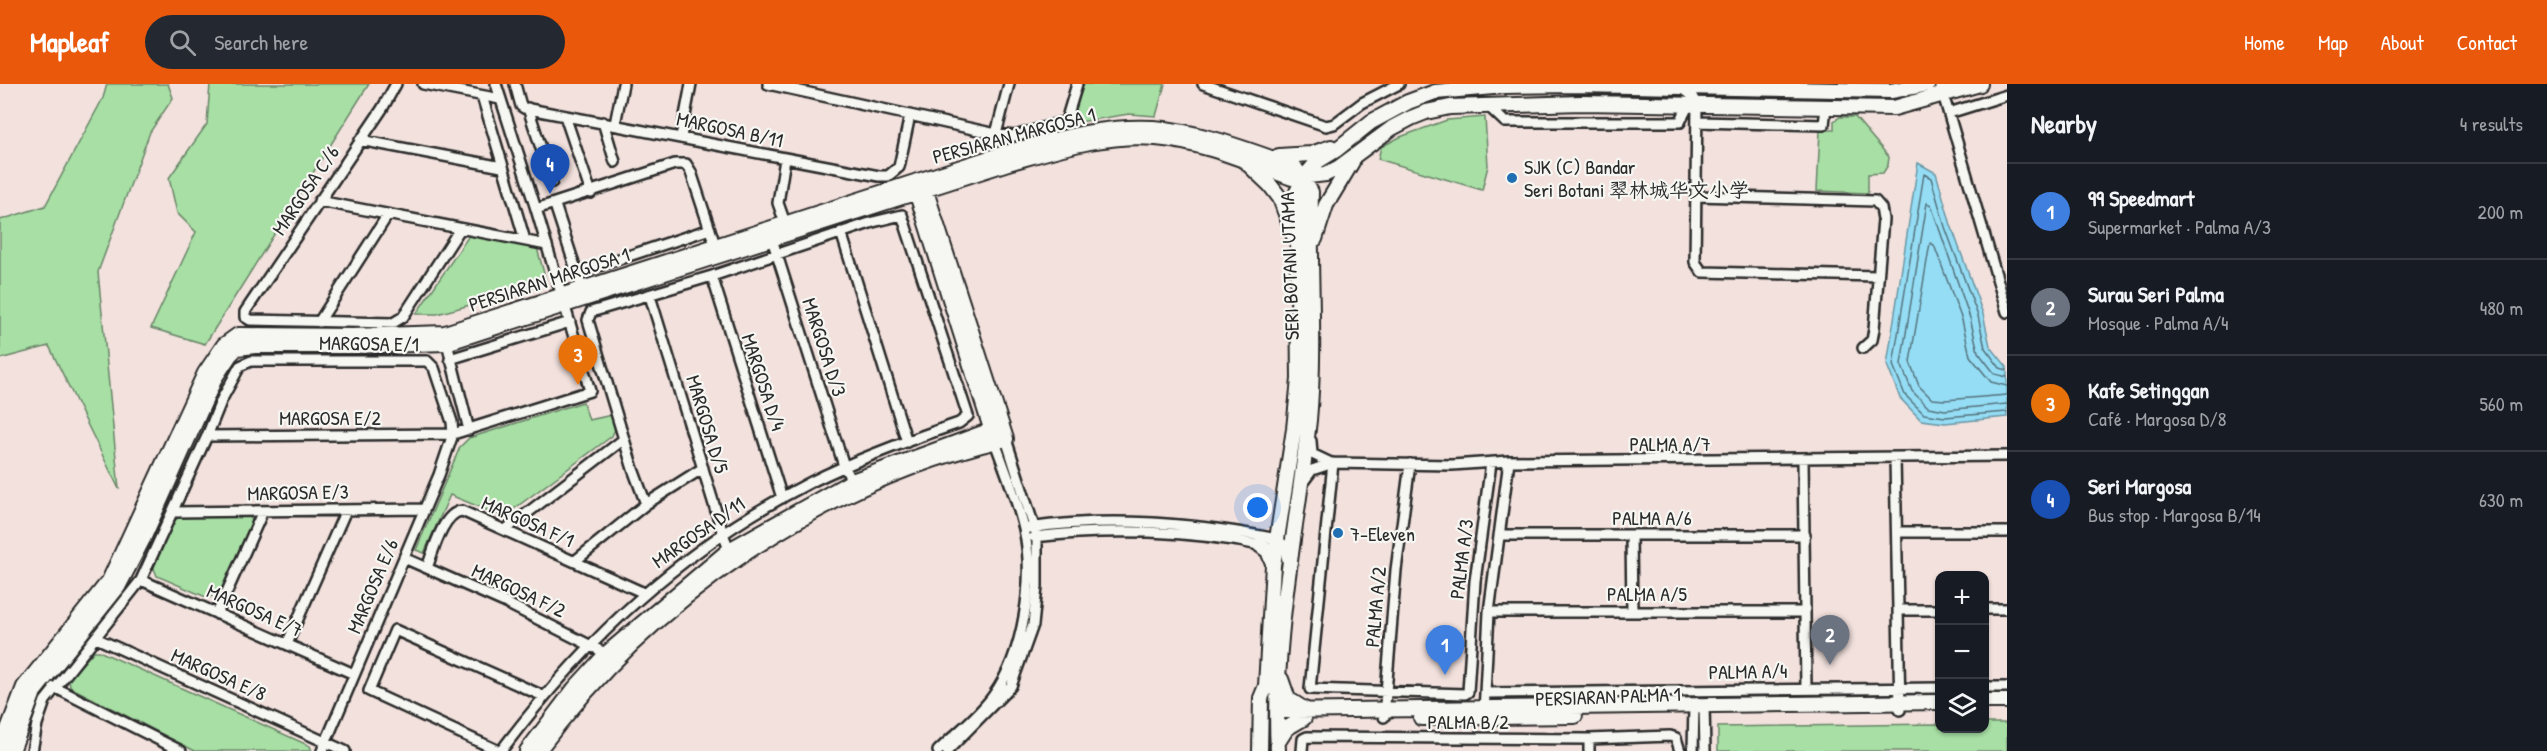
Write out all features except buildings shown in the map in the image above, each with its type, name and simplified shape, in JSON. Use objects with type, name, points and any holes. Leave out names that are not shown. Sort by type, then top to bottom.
[{"type":"street","name":"MARGOSA C/6","points":[[319,322],[250,320],[245,317],[245,312],[396,84]]},
{"type":"street","points":[[423,84],[500,99]]},
{"type":"street","points":[[450,359],[570,322],[496,84]]},
{"type":"street","points":[[515,84],[521,106],[528,108],[552,182]]},
{"type":"street","points":[[615,124],[623,84]]},
{"type":"street","points":[[681,137],[691,84]]},
{"type":"street","points":[[771,84],[996,134],[1015,136],[1066,120]]},
{"type":"street","points":[[996,134],[1009,84]]},
{"type":"street","points":[[1073,140],[1066,120],[1077,84]]},
{"type":"street","points":[[1203,84],[1326,126],[1334,124],[1362,103],[1399,84]]},
{"type":"street","points":[[1304,177],[1318,161],[1384,113],[1436,92],[1505,86],[1578,85],[1891,91],[1928,84]]},
{"type":"street","points":[[1304,177],[1326,174],[1392,128],[1426,111],[1449,107],[1597,103],[1894,108],[1942,90],[1980,84]]},
{"type":"street","points":[[1578,85],[1582,94],[1597,103]]},
{"type":"street","points":[[1559,104],[1574,93],[1578,85]]},
{"type":"street","points":[[1680,87],[1693,96],[1697,122],[1695,262],[1702,272],[1878,276]]},
{"type":"street","points":[[1487,105],[1505,122],[1680,122],[1693,104],[1720,87]]},
{"type":"street","points":[[1942,90],[2006,308]]},
{"type":"street","points":[[1949,113],[2007,95]]},
{"type":"street","points":[[482,96],[525,240]]},
{"type":"street","points":[[1697,122],[1824,125],[1826,107]]},
{"type":"street","name":"MARGOSA B/11","points":[[528,108],[785,159],[888,176],[898,167],[910,115]]},
{"type":"street","points":[[565,116],[591,193]]},
{"type":"street","points":[[603,122],[615,162]]},
{"type":"street","name":"PERSIARAN MARGOSA 1","points":[[563,300],[582,288],[772,239],[922,192],[1102,130],[1154,128],[1178,131],[1294,165],[1304,177]]},
{"type":"street","points":[[1259,154],[1289,157],[1311,154],[1358,132]]},
{"type":"street","name":"PERSIARAN MARGOSA 1","points":[[1073,140],[1155,138],[1188,143],[1292,178],[1304,177]]},
{"type":"street","points":[[360,140],[502,167]]},
{"type":"street","points":[[1310,259],[1326,205],[1356,155]]},
{"type":"street","points":[[785,159],[778,203],[785,224]]},
{"type":"street","points":[[1245,161],[1270,184],[1280,198],[1298,246]]},
{"type":"street","points":[[536,209],[555,205],[675,164],[686,164],[691,172],[717,252]]},
{"type":"street","name":"SERI BOTANI UTAMA","points":[[1272,543],[1279,524],[1294,429],[1299,379],[1297,192],[1304,177]]},
{"type":"street","name":"SERI BOTANI UTAMA","points":[[1277,748],[1276,714],[1288,564],[1309,418],[1312,368],[1311,192],[1304,177]]},
{"type":"street","points":[[922,192],[998,434],[1025,533],[1027,587],[1024,624],[1013,668]]},
{"type":"street","name":"PERSIARAN MARGOSA 1","points":[[12,751],[34,692],[118,586],[138,535],[216,376],[237,348],[351,346],[446,338],[717,252],[785,224],[922,192]]},
{"type":"street","points":[[1696,196],[1875,201],[1881,208],[1883,219],[1874,329],[1872,340],[1863,348]]},
{"type":"street","points":[[319,201],[387,216],[547,245]]},
{"type":"street","points":[[555,205],[582,288]]},
{"type":"street","name":"MARGOSA D/11","points":[[500,751],[543,696],[590,644],[644,593],[723,534],[782,498],[844,466],[959,423],[968,416],[902,215],[841,232]]},
{"type":"street","points":[[319,322],[387,216]]},
{"type":"street","points":[[319,322],[393,323],[399,321],[460,229]]},
{"type":"street","points":[[577,273],[710,229]]},
{"type":"street","points":[[646,504],[624,439],[588,316],[591,312],[650,296],[841,232],[907,442]]},
{"type":"street","name":"MARGOSA D/3","points":[[772,239],[844,466],[852,482]]},
{"type":"street","name":"MARGOSA D/4","points":[[712,276],[782,498]]},
{"type":"street","name":"MARGOSA D/5","points":[[650,296],[723,534],[732,555]]},
{"type":"street","name":"MARGOSA E/2","points":[[207,436],[453,434],[470,430],[590,391],[570,322]]},
{"type":"street","points":[[446,338],[470,430]]},
{"type":"street","name":"MARGOSA E/1","points":[[207,436],[222,399],[245,362],[427,361],[434,368],[452,422],[453,434]]},
{"type":"street","points":[[1309,418],[1312,454],[1333,464],[1310,689],[1385,692]]},
{"type":"street","name":"MARGOSA E/6","points":[[324,747],[404,558],[453,434]]},
{"type":"street","points":[[527,751],[575,688],[732,555],[852,482],[998,434]]},
{"type":"street","points":[[947,751],[1006,685],[1033,625],[1037,586],[1036,532],[998,434]]},
{"type":"street","points":[[732,555],[767,539],[854,491],[945,457],[998,434]]},
{"type":"street","points":[[32,751],[37,724],[45,701],[54,687],[66,654],[96,639],[141,580],[207,436]]},
{"type":"street","points":[[505,530],[624,439]]},
{"type":"street","name":"PALMA A/7","points":[[1298,498],[1307,475],[1322,465],[1333,464],[1452,465],[1509,461],[1803,460],[2007,456]]},
{"type":"street","points":[[1895,458],[1900,610],[1900,700],[1935,702]]},
{"type":"street","points":[[1803,460],[1806,688]]},
{"type":"street","points":[[1484,714],[1489,612],[1509,461]]},
{"type":"street","name":"PALMA A/3","points":[[1385,692],[1465,694],[1468,692],[1475,581],[1491,463]]},
{"type":"street","name":"PALMA A/2","points":[[1384,713],[1410,464]]},
{"type":"street","points":[[575,561],[646,504],[703,468]]},
{"type":"street","name":"MARGOSA E/3","points":[[173,512],[424,509]]},
{"type":"street","points":[[287,644],[346,510]]},
{"type":"street","points":[[217,614],[263,511]]},
{"type":"street","name":"MARGOSA F/1","points":[[427,568],[448,518],[462,511],[644,593]]},
{"type":"street","points":[[1025,533],[1160,521],[1272,543],[1288,564]]},
{"type":"street","points":[[1159,532],[1160,521]]},
{"type":"street","points":[[1066,528],[1159,532],[1272,543],[1293,532]]},
{"type":"street","points":[[1898,531],[2007,532]]},
{"type":"street","points":[[138,535],[157,544]]},
{"type":"street","name":"PALMA A/6","points":[[1499,535],[1805,535]]},
{"type":"street","points":[[1631,536],[1632,611]]},
{"type":"street","points":[[1260,748],[1265,740],[1267,725],[1276,714],[1269,708],[1266,686],[1274,565],[1268,551],[1272,543]]},
{"type":"street","name":"MARGOSA F/2","points":[[404,558],[590,644],[611,657]]},
{"type":"street","name":"MARGOSA E/7","points":[[141,580],[354,674]]},
{"type":"street","points":[[1989,609],[2007,609]]},
{"type":"street","points":[[1900,610],[1935,610]]},
{"type":"street","name":"PALMA A/5","points":[[1489,612],[1805,612]]},
{"type":"street","points":[[500,751],[369,691],[395,630],[543,696]]},
{"type":"street","name":"MARGOSA E/8","points":[[96,639],[324,747],[345,751]]},
{"type":"street","name":"PERSIARAN MARGOSA 1","points":[[0,750],[24,687],[66,654]]},
{"type":"street","points":[[538,751],[611,657]]},
{"type":"street","points":[[1277,748],[1284,731],[1306,715],[1288,699],[1279,671]]},
{"type":"street","points":[[938,751],[1006,685]]},
{"type":"street","points":[[1260,748],[1261,698],[1266,686]]},
{"type":"street","points":[[54,687],[181,751]]},
{"type":"street","points":[[1989,687],[2007,687]]},
{"type":"street","name":"PALMA A/4","points":[[1485,693],[1806,688],[1900,700],[1935,690]]},
{"type":"street","name":"PERSIARAN PALMA 1","points":[[1276,714],[1484,714],[1699,709],[1900,700],[1935,709]]},
{"type":"street","points":[[1989,701],[2007,700]]},
{"type":"street","points":[[1693,751],[1699,709]]},
{"type":"street","points":[[1699,709],[1705,751]]},
{"type":"street","points":[[1989,709],[2007,709]]},
{"type":"street","name":"PALMA B/2","points":[[1302,751],[1303,739],[1307,737],[1589,739],[1670,736],[1676,738],[1680,751]]},
{"type":"street","points":[[1589,739],[1589,751]]},
{"type":"green space","points":[[107,84],[168,84],[173,98],[150,132],[98,272],[119,489],[49,346],[0,359],[0,220],[45,206],[103,98]]},
{"type":"green space","points":[[210,84],[369,84],[205,344],[151,328],[196,232],[177,213],[169,178],[207,124]]},
{"type":"green space","points":[[1084,84],[1165,84],[1156,116],[1129,114],[1079,122],[1073,116]]},
{"type":"green space","points":[[1485,117],[1488,166],[1482,190],[1378,159],[1381,147],[1400,137],[1447,120]]},
{"type":"green space","points":[[1840,117],[1855,117],[1889,157],[1888,165],[1883,173],[1868,174],[1868,193],[1817,191],[1820,130],[1834,130],[1834,121]]},
{"type":"green space","points":[[470,234],[537,248],[547,284],[437,314],[416,314]]},
{"type":"green space","points":[[583,402],[589,420],[612,415],[615,429],[612,436],[507,514],[499,515],[450,495],[424,553],[416,550],[460,447],[469,438]]},
{"type":"green space","points":[[182,515],[249,515],[252,521],[220,592],[208,598],[157,576],[153,566],[173,522]]},
{"type":"green space","points":[[94,651],[99,651],[310,746],[312,751],[195,751],[70,687],[69,679]]},
{"type":"green space","points":[[1989,723],[2007,723],[2007,751],[1718,751],[1718,727],[1935,724],[1935,733],[1989,733]]},
{"type":"water","points":[[1918,163],[1936,173],[1951,225],[1983,314],[1990,346],[2007,367],[2007,417],[1945,423],[1921,420],[1900,398],[1887,365]]},
{"type":"place","name":"SJK (C) Bandar Seri Botani 翠林城华文小学","points":[[1512,178]]},
{"type":"place","name":"Seri Margosa","points":[[550,194]]},
{"type":"place","name":"Kafe Setinggan","points":[[578,385]]},
{"type":"place","name":"7-Eleven","points":[[1338,533]]},
{"type":"place","name":"Surau Seri Palma","points":[[1830,665]]},
{"type":"place","name":"99 Speedmart","points":[[1445,675]]}]
